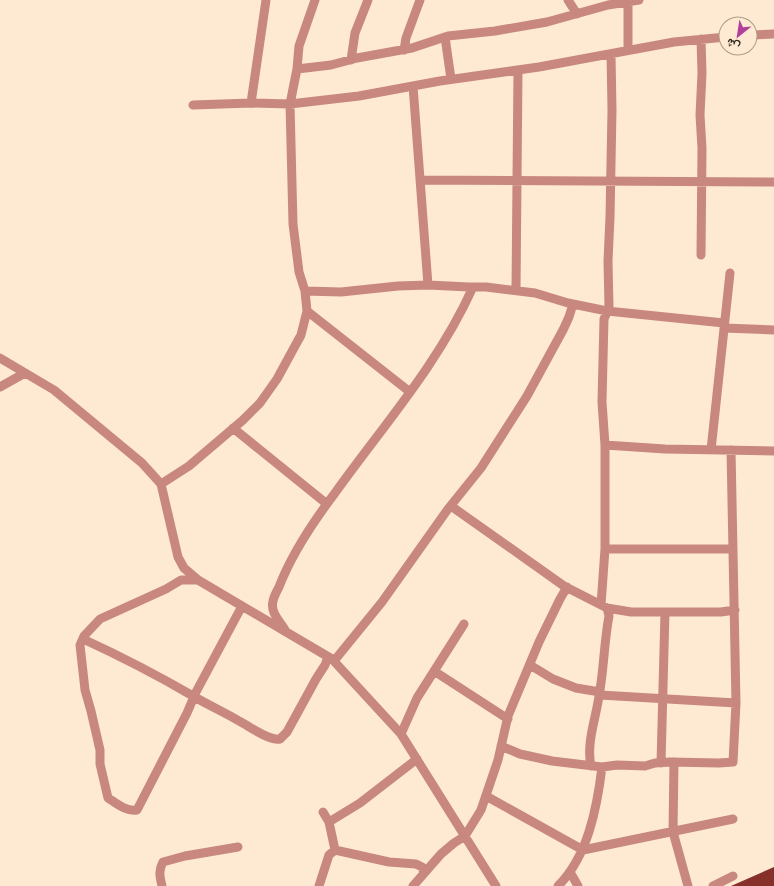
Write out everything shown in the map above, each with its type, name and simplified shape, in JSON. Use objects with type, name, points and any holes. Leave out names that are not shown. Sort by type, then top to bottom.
[{"type":"street","points":[[251,103],[266,0]]},
{"type":"street","points":[[161,484],[189,466],[260,403],[277,379],[301,335],[308,311],[305,291],[299,272],[293,224],[290,104],[297,69],[299,46],[315,0]]},
{"type":"street","points":[[351,60],[355,34],[368,0]]},
{"type":"street","points":[[404,50],[406,38],[420,0]]},
{"type":"street","points":[[568,0],[577,14]]},
{"type":"street","points":[[297,69],[331,65],[404,50],[445,37],[495,32],[547,22],[617,2],[638,0]]},
{"type":"street","points":[[628,2],[628,50]]},
{"type":"street","points":[[758,35],[774,34]]},
{"type":"street","points":[[445,37],[451,79]]},
{"type":"street","points":[[193,105],[251,103],[290,104],[359,96],[451,79],[518,70],[674,42],[718,38]]},
{"type":"street","points":[[701,39],[701,255]]},
{"type":"street","points":[[591,766],[590,759],[592,733],[600,693],[609,616],[604,607],[605,445],[602,402],[604,319],[609,308],[608,260],[612,110],[611,54]]},
{"type":"street","points":[[516,290],[518,70]]},
{"type":"street","points":[[413,86],[428,285]]},
{"type":"street","points":[[420,180],[701,183],[774,182]]},
{"type":"street","points":[[712,450],[730,273]]},
{"type":"street","points":[[305,291],[341,292],[398,286],[428,285],[486,287],[535,293],[608,312],[724,326],[774,330]]},
{"type":"street","points":[[287,632],[274,612],[273,601],[289,565],[311,525],[410,392],[464,308],[473,287]]},
{"type":"street","points":[[83,639],[177,686],[194,697],[272,738],[280,739],[287,732],[325,665],[382,602],[451,506],[481,468],[511,422],[563,330],[573,304]]},
{"type":"street","points":[[308,311],[410,392]]},
{"type":"street","points":[[0,358],[54,390],[142,462],[161,484],[178,557],[184,568],[198,580],[331,659],[401,734],[496,886]]},
{"type":"street","points":[[0,387],[25,373]]},
{"type":"street","points":[[233,428],[327,504]]},
{"type":"street","points":[[605,445],[665,449],[774,450]]},
{"type":"street","points":[[501,746],[520,754],[552,761],[602,767],[617,765],[645,766],[661,762],[733,762],[736,703],[731,450]]},
{"type":"street","points":[[451,506],[567,587],[604,607],[631,612],[722,612],[735,610]]},
{"type":"street","points":[[605,548],[733,549]]},
{"type":"street","points":[[198,580],[181,580],[100,619],[92,626],[80,645],[84,690],[91,711],[100,750],[100,764],[105,789],[108,798],[127,810],[137,810],[242,606]]},
{"type":"street","points":[[413,886],[422,879],[441,854],[465,836],[479,814],[501,746],[508,716],[552,615],[567,587]]},
{"type":"street","points":[[661,762],[665,612]]},
{"type":"street","points":[[401,734],[416,698],[464,624]]},
{"type":"street","points":[[530,664],[553,679],[576,688],[600,693],[663,699],[736,703]]},
{"type":"street","points":[[434,671],[508,720]]},
{"type":"street","points":[[329,822],[360,803],[417,759]]},
{"type":"street","points":[[674,762],[674,832],[688,886]]},
{"type":"street","points":[[558,886],[570,872],[583,850],[590,827],[602,767]]},
{"type":"street","points":[[486,796],[583,850],[733,820]]},
{"type":"street","points":[[323,812],[329,822],[335,850]]},
{"type":"street","points":[[162,886],[159,873],[163,862],[185,856],[238,847]]},
{"type":"street","points":[[335,850],[389,862],[416,864],[422,867],[422,879]]},
{"type":"street","points":[[319,886],[329,855],[335,850]]},
{"type":"street","points":[[570,872],[578,886]]},
{"type":"street","points":[[714,886],[733,876]]},
{"type":"building","points":[[774,867],[774,886],[731,886]]}]
